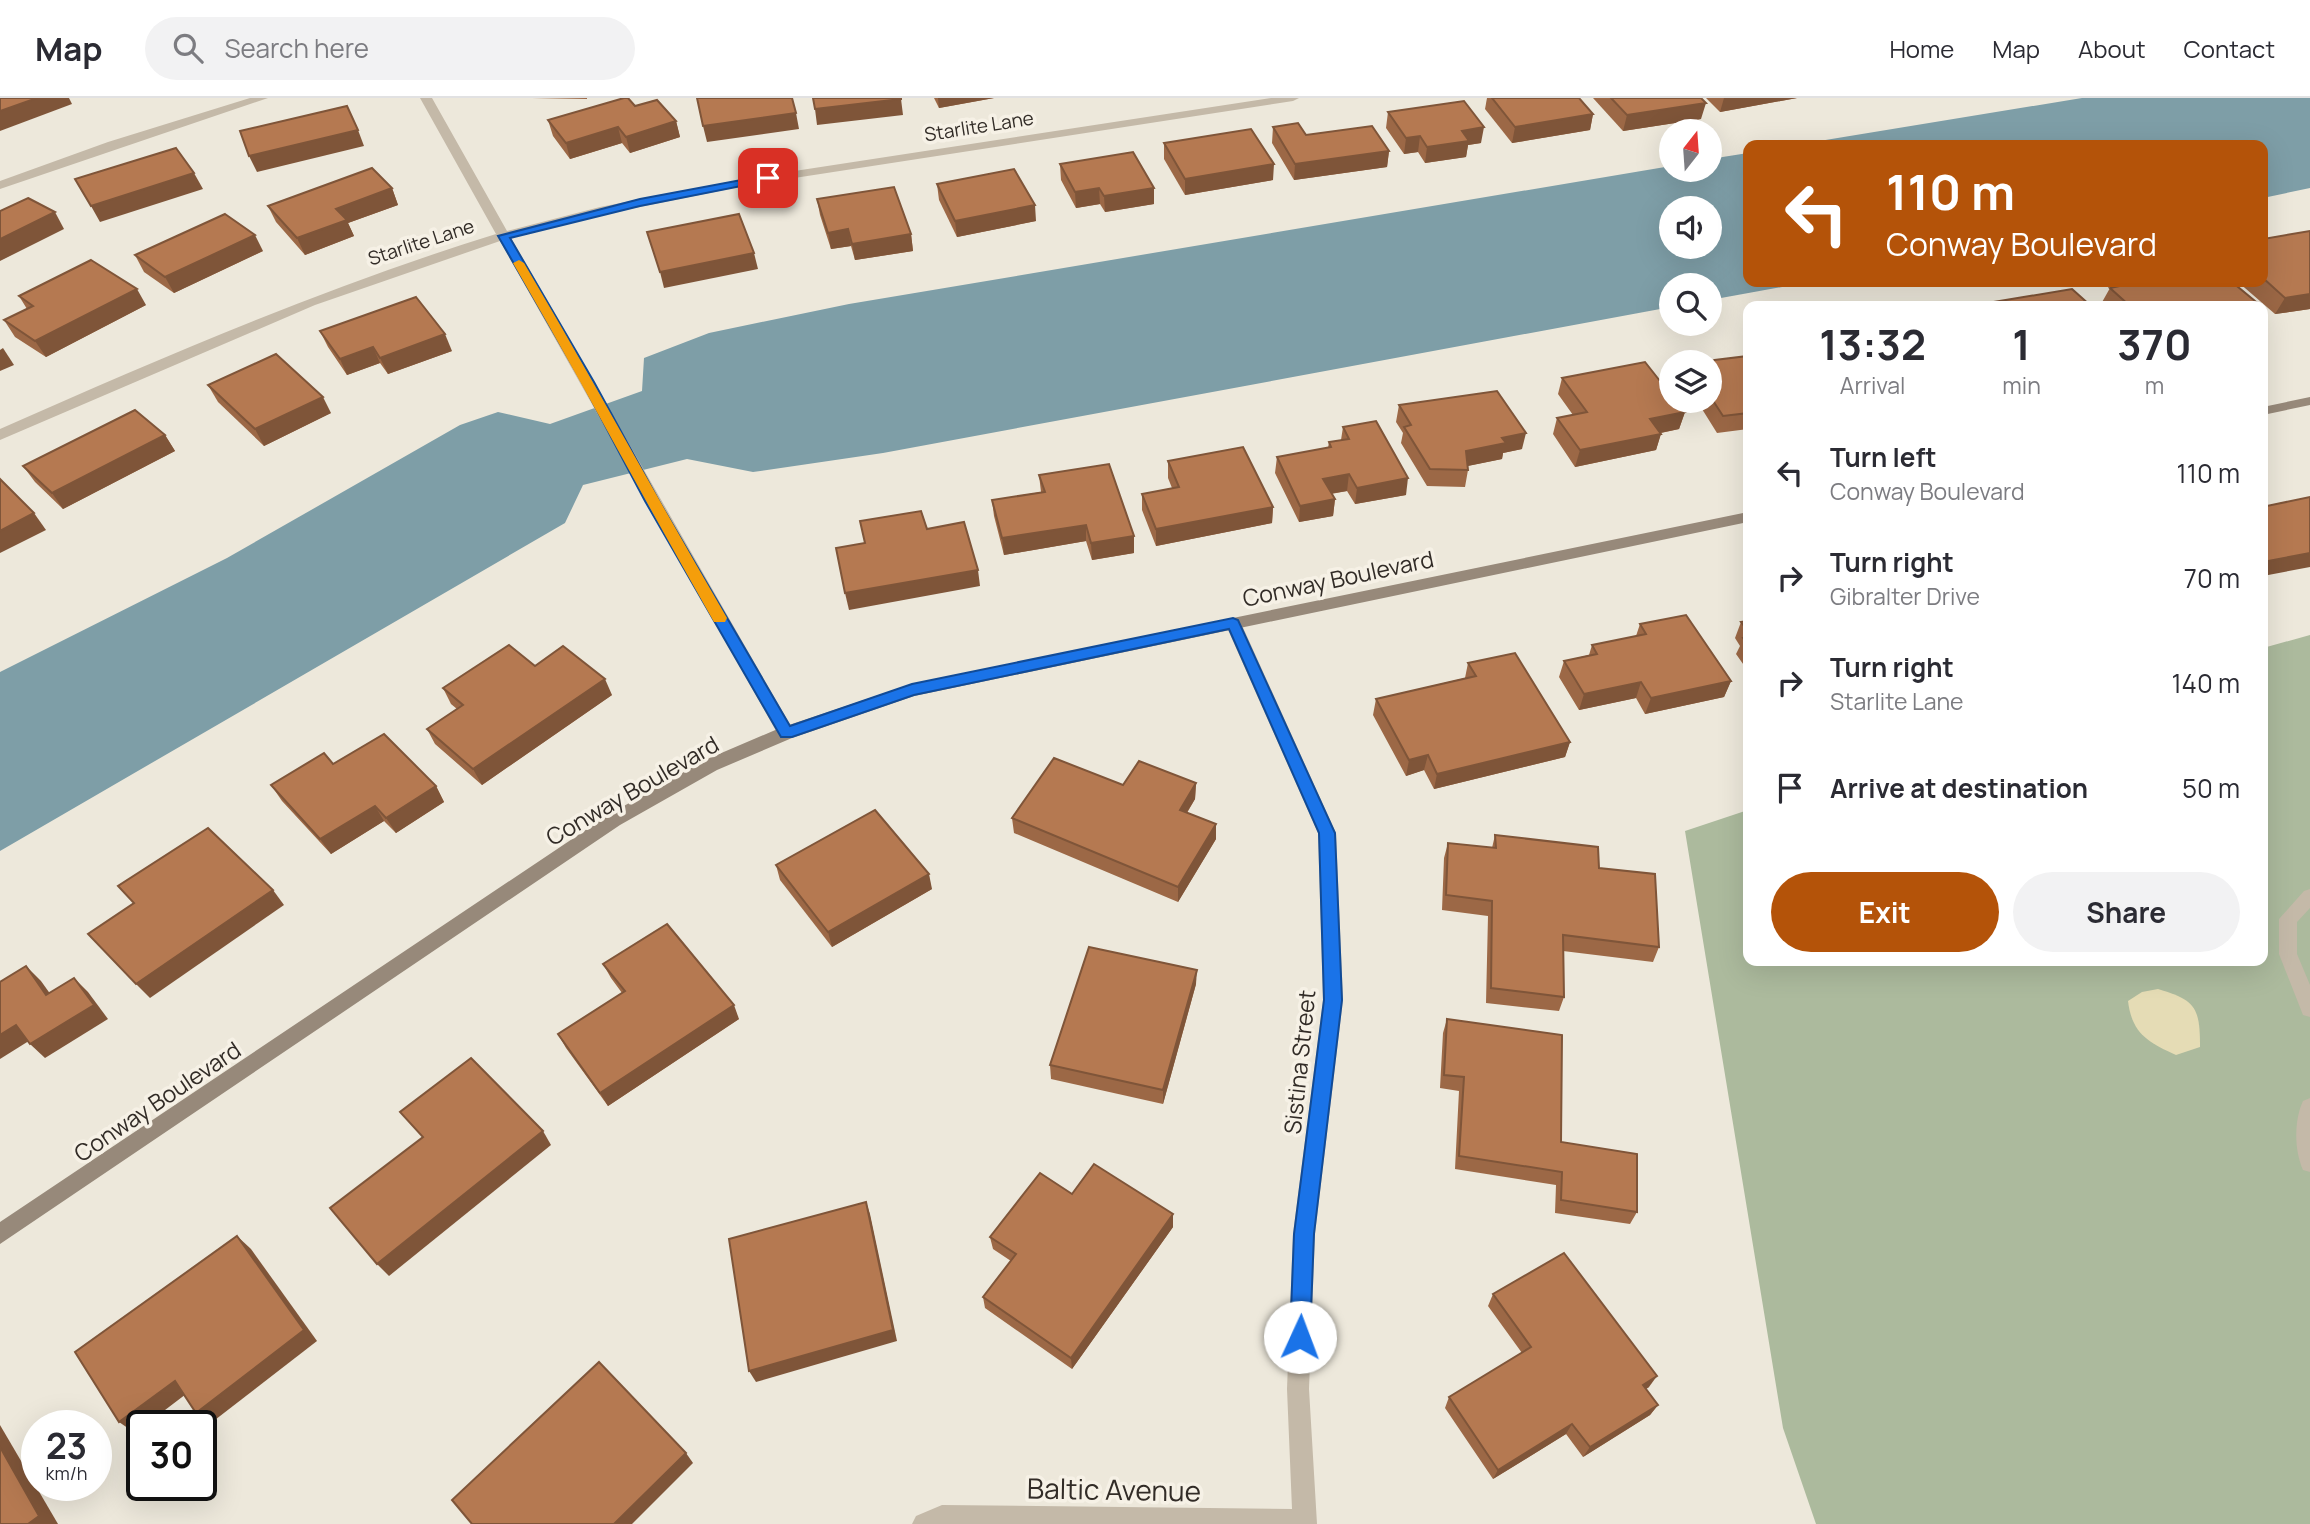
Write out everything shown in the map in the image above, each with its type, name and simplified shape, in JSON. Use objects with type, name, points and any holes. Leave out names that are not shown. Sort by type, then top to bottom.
[{"type":"street","points":[[0,185],[113,145],[262,98]]},
{"type":"street","points":[[426,98],[588,382],[652,501],[786,733]]},
{"type":"street","name":"Starlite Lane","points":[[0,435],[262,319],[376,277],[503,236],[640,203],[768,178],[1293,98]]},
{"type":"street","points":[[2268,410],[2310,401]]},
{"type":"street","name":"Conway Boulevard","points":[[0,1234],[614,820],[711,765],[786,733],[912,690],[1743,518]]},
{"type":"street","name":"Sistina Street","points":[[1233,623],[1327,833],[1333,1000],[1304,1234],[1298,1389],[1305,1523]]},
{"type":"street","points":[[2310,896],[2288,919],[2288,954],[2310,1009]]},
{"type":"street","points":[[2310,1107],[2306,1136],[2310,1163]]},
{"type":"street","name":"Baltic Avenue","points":[[923,1524],[942,1517],[1305,1523]]},
{"type":"green space","points":[[2310,635],[2310,1524],[1816,1524],[1783,1428],[1685,831],[1743,812],[1743,966],[2268,966],[2268,647]]},
{"type":"sand","points":[[2158,989],[2181,997],[2193,1008],[2199,1023],[2200,1047],[2176,1055],[2149,1041],[2137,1029],[2128,1001],[2142,992]]},
{"type":"water","points":[[2082,98],[2310,98],[2310,188],[2268,197],[2268,140],[1826,140]]},
{"type":"water","points":[[1743,154],[1743,287],[1782,287],[1722,298],[1722,273],[1659,273],[1659,309],[883,453],[753,472],[687,459],[583,485],[565,523],[0,851],[0,672],[227,558],[460,425],[498,412],[550,424],[642,391],[644,358],[709,333],[849,304],[1659,168],[1659,182],[1722,182],[1722,157]]},
{"type":"building","points":[[0,98],[37,98],[0,111]]},
{"type":"building","points":[[628,98],[635,106],[657,100],[676,121],[626,137],[618,127],[566,143],[548,120]]},
{"type":"building","points":[[697,98],[792,98],[796,113],[703,126]]},
{"type":"building","points":[[813,98],[901,98],[901,99],[815,109]]},
{"type":"building","points":[[1492,98],[1579,98],[1593,114],[1515,127]]},
{"type":"building","points":[[1611,98],[1701,98],[1706,103],[1627,115]]},
{"type":"building","points":[[1464,101],[1484,127],[1462,131],[1469,141],[1427,147],[1420,136],[1406,138],[1388,112]]},
{"type":"building","points":[[347,106],[358,130],[249,156],[240,131]]},
{"type":"building","points":[[1298,123],[1306,135],[1372,126],[1389,151],[1295,164],[1273,127]]},
{"type":"building","points":[[1251,129],[1274,164],[1185,179],[1164,143]]},
{"type":"building","points":[[176,148],[194,173],[91,206],[75,179]]},
{"type":"building","points":[[1133,152],[1154,188],[1104,196],[1099,188],[1075,192],[1060,164]]},
{"type":"building","points":[[372,168],[392,188],[336,209],[347,220],[297,238],[268,206]]},
{"type":"building","points":[[1014,169],[1035,205],[955,221],[937,184]]},
{"type":"building","points":[[894,187],[911,234],[852,244],[848,229],[828,233],[817,199]]},
{"type":"building","points":[[28,198],[55,212],[0,239],[0,211]]},
{"type":"building","points":[[225,214],[255,235],[165,277],[135,255]]},
{"type":"building","points":[[739,214],[754,253],[660,272],[647,232]]},
{"type":"building","points":[[2310,231],[2310,294],[2285,298],[2268,283],[2268,238]]},
{"type":"building","points":[[91,260],[137,289],[35,341],[4,320],[33,306],[19,296]]},
{"type":"building","points":[[2238,287],[2255,301],[2124,301],[2110,288]]},
{"type":"building","points":[[2072,289],[2085,301],[2000,301]]},
{"type":"building","points":[[416,297],[445,334],[380,358],[373,347],[340,359],[320,331]]},
{"type":"building","points":[[276,354],[323,397],[255,429],[208,385]]},
{"type":"building","points":[[1743,357],[1743,414],[1723,416],[1722,359]]},
{"type":"building","points":[[1645,362],[1659,380],[1659,413],[1680,413],[1650,419],[1661,434],[1580,450],[1557,418],[1587,412],[1562,378]]},
{"type":"building","points":[[1497,391],[1526,433],[1502,438],[1506,443],[1466,451],[1468,470],[1430,469],[1404,427],[1411,425],[1399,405]]},
{"type":"building","points":[[135,410],[165,435],[52,493],[23,466]]},
{"type":"building","points":[[1376,421],[1408,478],[1357,488],[1349,474],[1323,479],[1335,499],[1300,506],[1277,457],[1331,447],[1329,442],[1349,439],[1343,427]]},
{"type":"building","points":[[1243,447],[1273,507],[1156,529],[1142,494],[1179,487],[1168,461]]},
{"type":"building","points":[[1109,464],[1134,536],[1091,543],[1086,525],[1002,538],[992,500],[1045,492],[1039,475]]},
{"type":"building","points":[[0,479],[34,513],[0,531]]},
{"type":"building","points":[[2310,497],[2310,553],[2268,561],[2268,506]]},
{"type":"building","points":[[921,511],[927,529],[964,522],[978,570],[845,593],[836,548],[865,543],[860,521]]},
{"type":"building","points":[[1686,615],[1731,681],[1651,698],[1641,682],[1584,694],[1564,661],[1597,654],[1592,645],[1646,634],[1640,624]]},
{"type":"building","points":[[509,645],[535,666],[563,646],[605,679],[473,769],[427,729],[463,705],[443,688]]},
{"type":"building","points":[[1515,653],[1570,742],[1437,774],[1428,755],[1409,760],[1376,699],[1476,676],[1468,663]]},
{"type":"building","points":[[384,734],[436,786],[386,818],[375,806],[320,839],[271,785],[324,753],[333,764]]},
{"type":"building","points":[[1054,758],[1123,785],[1139,761],[1196,783],[1180,810],[1216,824],[1178,887],[1012,818]]},
{"type":"building","points":[[875,810],[929,874],[828,932],[776,865]]},
{"type":"building","points":[[208,828],[273,890],[136,984],[88,934],[134,903],[118,886]]},
{"type":"building","points":[[1495,835],[1598,847],[1599,868],[1655,874],[1659,947],[1563,935],[1564,997],[1491,988],[1492,901],[1446,895],[1448,843],[1496,848]]},
{"type":"building","points":[[667,924],[734,1005],[600,1093],[558,1034],[625,991],[603,964]]},
{"type":"building","points":[[1089,947],[1197,970],[1163,1090],[1050,1065]]},
{"type":"building","points":[[26,966],[46,995],[74,978],[94,1005],[30,1044],[16,1025],[0,1035],[0,982]]},
{"type":"building","points":[[1447,1019],[1562,1035],[1561,1142],[1637,1154],[1637,1212],[1561,1200],[1562,1172],[1459,1156],[1464,1077],[1444,1075]]},
{"type":"building","points":[[471,1058],[543,1131],[377,1264],[330,1208],[423,1137],[400,1112]]},
{"type":"building","points":[[1094,1164],[1173,1214],[1071,1358],[983,1297],[1016,1254],[990,1237],[1040,1173],[1072,1194]]},
{"type":"building","points":[[866,1202],[893,1330],[749,1371],[729,1239]]},
{"type":"building","points":[[237,1236],[304,1330],[200,1410],[194,1410],[175,1381],[135,1410],[126,1410],[126,1417],[119,1422],[75,1352]]},
{"type":"building","points":[[1564,1253],[1657,1376],[1643,1385],[1658,1405],[1590,1447],[1572,1424],[1498,1470],[1449,1397],[1531,1347],[1493,1294]]},
{"type":"building","points":[[599,1362],[686,1453],[614,1524],[472,1524],[452,1500]]},
{"type":"building","points":[[0,1447],[21,1484],[21,1501],[31,1501],[39,1516],[28,1524],[0,1524]]},
{"type":"slow traffic","points":[[519,263],[720,618]]},
{"type":"route","points":[[768,178],[640,203],[503,236],[786,733],[912,690],[1233,623],[1327,833],[1333,1000],[1304,1234],[1300,1337]]}]
